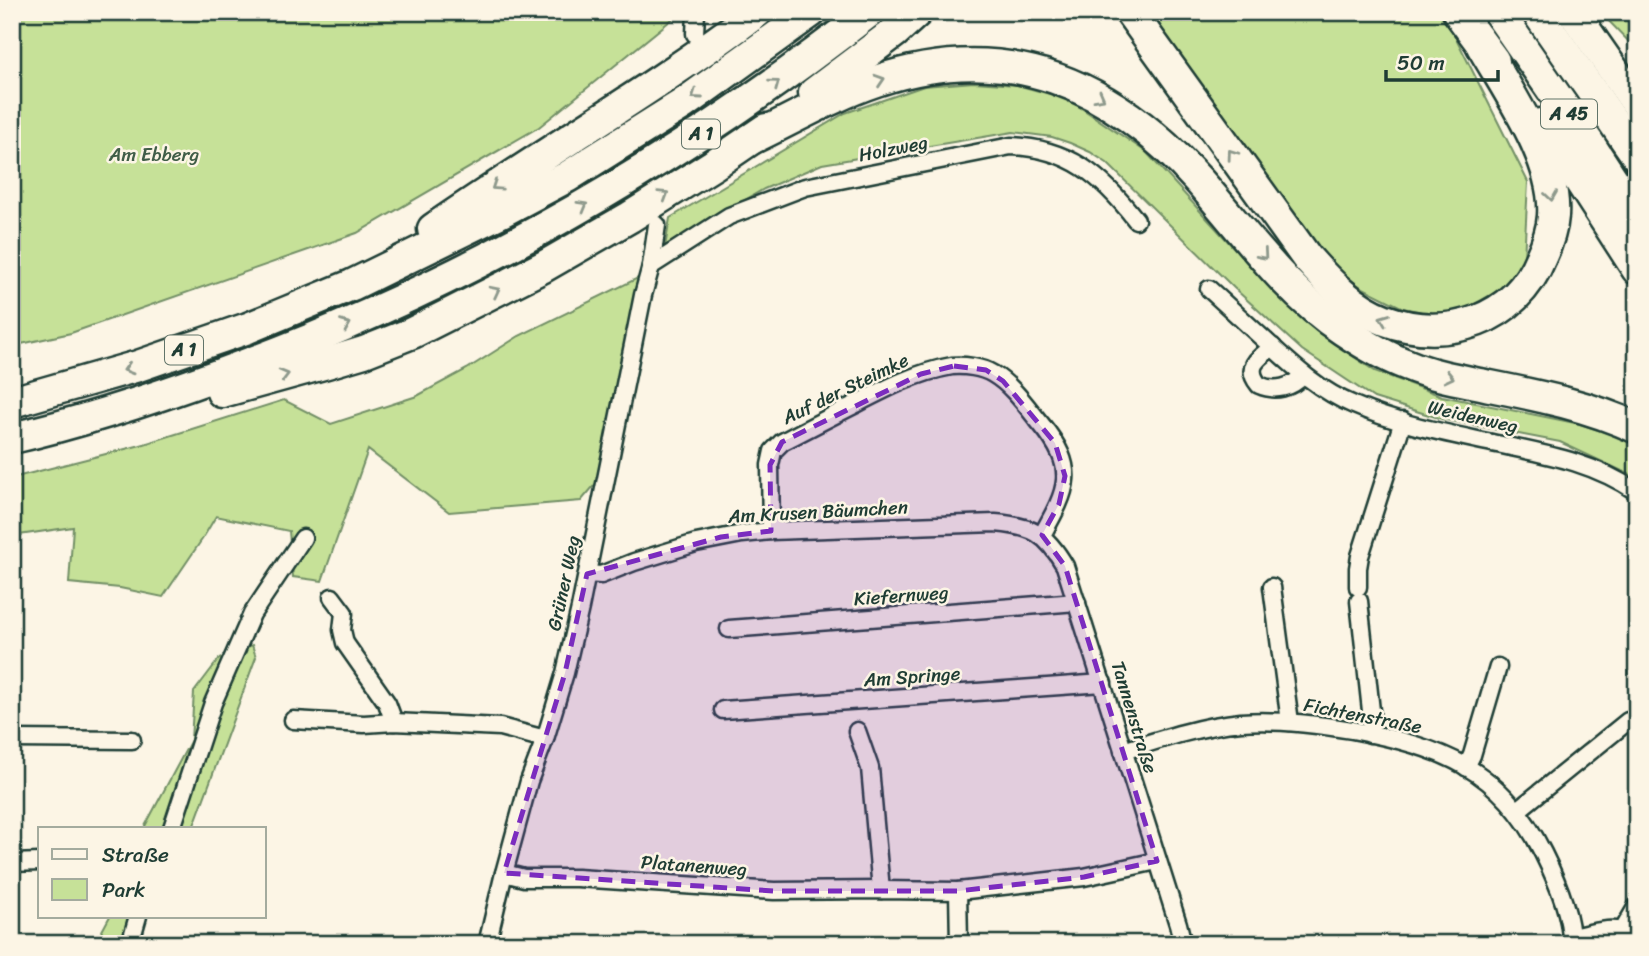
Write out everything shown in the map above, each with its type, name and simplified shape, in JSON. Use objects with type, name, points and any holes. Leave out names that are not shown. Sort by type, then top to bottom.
[{"type":"highway","points":[[352,285],[495,187],[707,49],[757,12]]},
{"type":"highway","name":"A 1","points":[[12,402],[138,366],[248,328],[352,285],[567,177],[683,104],[811,12]]},
{"type":"highway","name":"A 1","points":[[12,438],[145,401],[260,360],[371,315],[523,240],[585,206],[689,142],[766,90],[869,12]]},
{"type":"highway","points":[[145,401],[223,392],[363,352],[412,333],[542,267],[630,217],[751,139],[836,78],[916,12]]},
{"type":"highway","points":[[1130,12],[1322,275],[1366,311],[1384,319],[1419,328],[1462,326],[1502,307],[1530,281],[1550,232],[1552,202],[1543,162],[1524,116],[1482,46]]},
{"type":"highway","points":[[1458,12],[1569,164],[1637,269]]},
{"type":"highway","name":"A 45","points":[[1498,12],[1637,217]]},
{"type":"highway","name":"A 45","points":[[1537,12],[1637,156]]},
{"type":"highway","points":[[1573,12],[1637,104]]},
{"type":"highway","points":[[751,139],[847,92],[906,72],[979,64],[1046,74],[1088,90],[1154,137],[1199,181],[1293,288],[1340,328],[1363,343],[1388,357],[1430,373],[1559,400],[1637,428]]},
{"type":"street","points":[[695,34],[696,12]]},
{"type":"street","name":"Holzweg","points":[[651,266],[729,216],[805,187],[1011,146],[1041,149],[1070,160],[1116,194],[1136,220]]},
{"type":"street","name":"Grüner Weg","points":[[487,944],[530,781],[565,673],[651,266],[657,225]]},
{"type":"street","name":"Weidenweg","points":[[1209,289],[1303,375],[1328,393],[1403,421],[1449,434],[1563,458],[1602,472],[1637,492]]},
{"type":"street","points":[[1272,347],[1255,363],[1253,373],[1259,385],[1270,388],[1289,386],[1303,375]]},
{"type":"street","name":"Auf der Steimke","points":[[771,531],[770,465],[773,452],[782,442],[890,387],[920,374],[954,366],[986,370],[1003,381],[1055,443],[1063,461],[1063,492],[1042,535]]},
{"type":"street","points":[[1370,734],[1372,720],[1358,594],[1358,568],[1403,421]]},
{"type":"street","name":"Am Krusen Bäumchen","points":[[587,574],[601,575],[634,562],[720,537],[771,531],[995,523],[1016,525],[1042,535]]},
{"type":"street","name":"Tannenstraße","points":[[1042,535],[1065,566],[1183,944]]},
{"type":"street","points":[[172,827],[213,703],[252,614],[303,538]]},
{"type":"street","points":[[1272,587],[1290,722]]},
{"type":"street","points":[[332,597],[344,614],[342,630],[345,643],[387,703],[394,722]]},
{"type":"street","name":"Kiefernweg","points":[[729,629],[1077,602]]},
{"type":"street","points":[[1466,767],[1498,667]]},
{"type":"street","name":"Am Springe","points":[[723,710],[1103,683]]},
{"type":"street","points":[[293,720],[500,727],[545,739]]},
{"type":"street","points":[[1518,810],[1628,721]]},
{"type":"street","name":"Fichtenstraße","points":[[1123,751],[1171,736],[1241,722],[1320,724],[1422,746],[1485,778],[1518,810],[1533,833],[1556,883],[1565,906],[1571,941]]},
{"type":"street","points":[[857,731],[870,768],[881,890]]},
{"type":"street","points":[[12,739],[132,740]]},
{"type":"street","name":"Platanenweg","points":[[504,873],[524,878],[577,878],[774,891],[958,891],[1084,877],[1157,861]]},
{"type":"street","points":[[12,863],[38,862]]},
{"type":"street","points":[[958,891],[960,944]]},
{"type":"street","points":[[1571,941],[1611,930],[1630,934],[1637,906]]},
{"type":"street","points":[[130,944],[137,918]]},
{"type":"highlighted area","points":[[954,366],[986,370],[1003,381],[1055,443],[1065,476],[1059,504],[1042,535],[1065,566],[1157,861],[1084,877],[958,891],[774,891],[504,873],[565,673],[587,574],[721,537],[771,531],[770,465],[782,442],[921,374]]},
{"type":"green space","name":"Am Ebberg","points":[[12,12],[681,12],[539,127],[357,233],[71,333],[12,346]]},
{"type":"green space","points":[[1153,12],[1443,12],[1528,182],[1524,259],[1513,282],[1450,318],[1403,308],[1361,287],[1346,276],[1316,244],[1163,31]]},
{"type":"green space","points":[[1600,12],[1637,12],[1637,50]]},
{"type":"green space","points":[[974,82],[1017,85],[1068,99],[1146,152],[1277,295],[1316,331],[1375,371],[1442,396],[1580,424],[1637,444],[1637,478],[1560,442],[1442,419],[1374,398],[1302,350],[1234,288],[1107,163],[1090,152],[1052,137],[1013,132],[822,164],[764,189],[665,247],[670,218],[845,113],[924,86]]},
{"type":"green space","points":[[644,275],[599,480],[581,501],[449,512],[368,450],[322,581],[293,577],[289,531],[216,516],[163,597],[120,588],[69,583],[73,527],[12,536],[12,478],[141,445],[284,400],[331,424],[417,396],[519,336]]},
{"type":"green space","points":[[252,645],[256,657],[193,827],[145,827],[191,740],[194,692],[219,659]]},
{"type":"green space","points":[[109,918],[133,918],[126,944],[95,944]]},
{"type":"tunnel","points":[[662,197],[690,61]]}]
